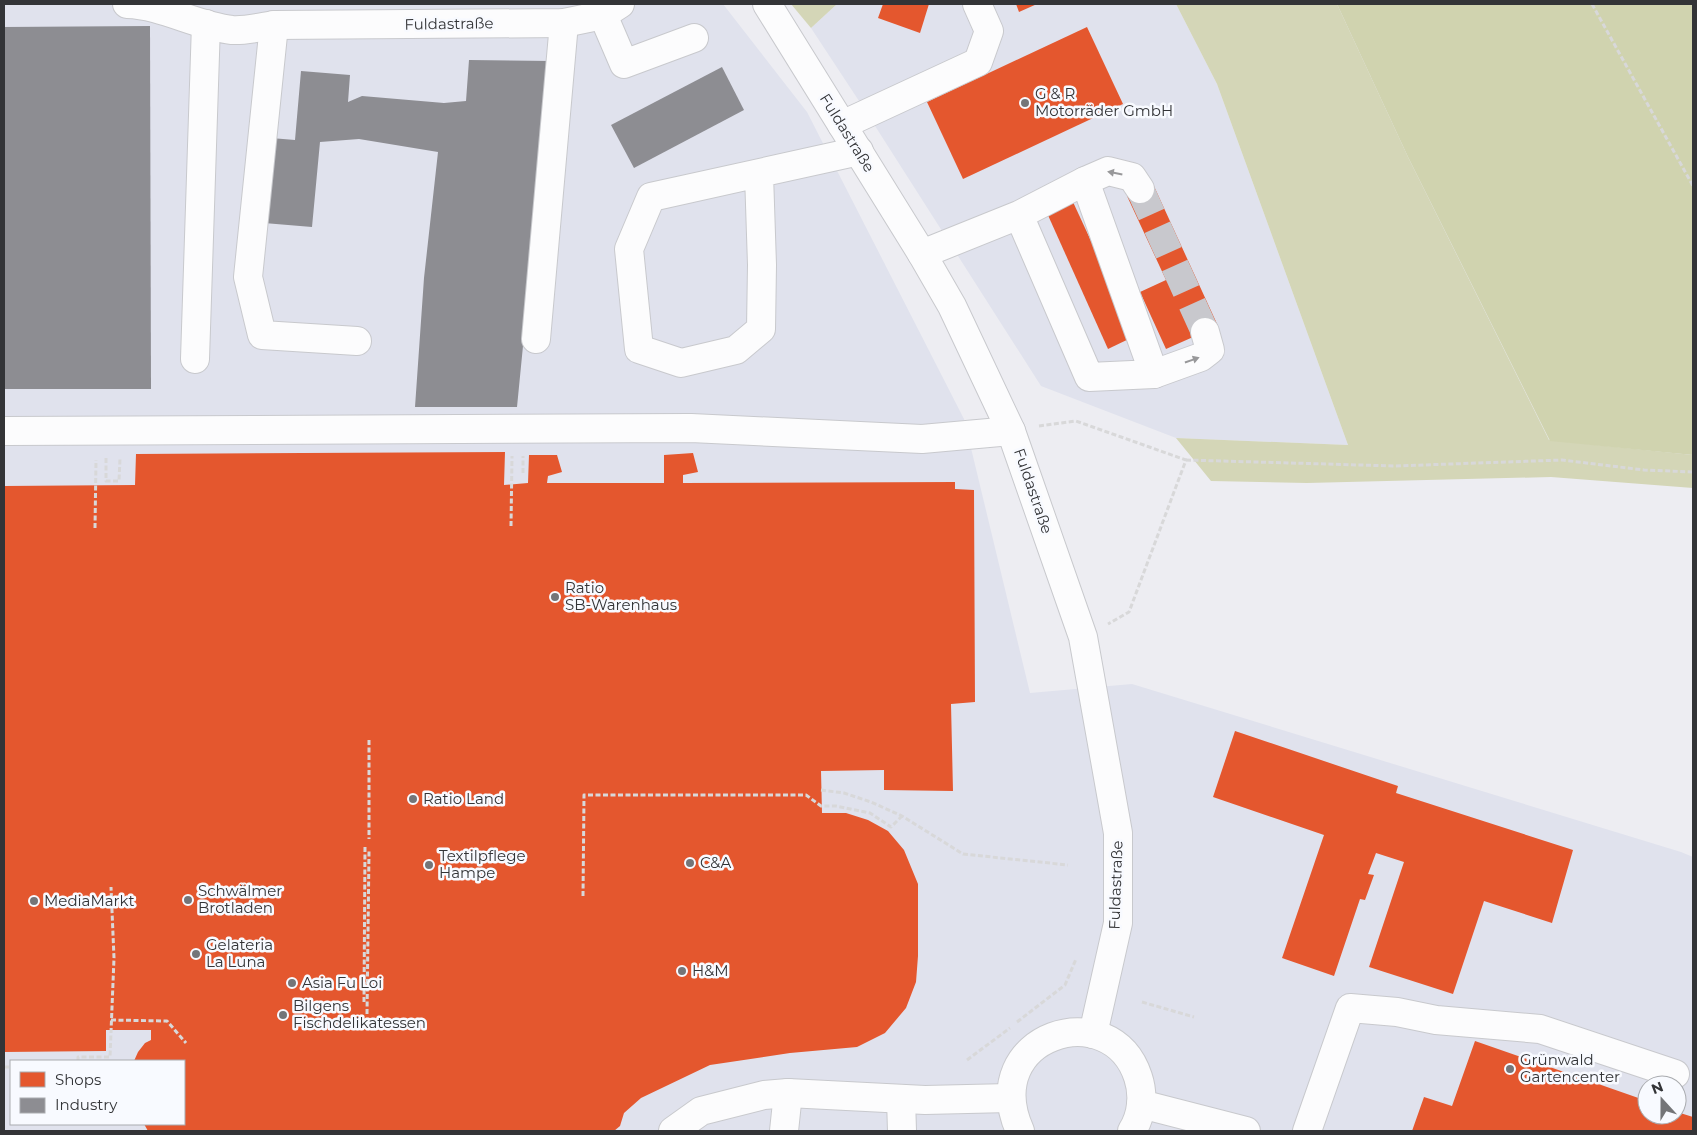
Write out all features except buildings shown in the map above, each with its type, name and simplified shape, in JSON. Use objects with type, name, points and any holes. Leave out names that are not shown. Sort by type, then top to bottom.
[{"type":"street","name":"Fuldastraße","points":[[127,4],[142,4],[232,30],[274,25],[564,23],[611,9]]},
{"type":"street","name":"Fuldastraße","points":[[767,4],[859,151],[952,306],[1011,431],[1083,637],[1118,833],[1118,923],[1093,1034]]},
{"type":"street","points":[[842,125],[978,62],[989,31],[977,4]]},
{"type":"street","points":[[611,9],[624,64],[694,38]]},
{"type":"street","points":[[536,339],[564,23]]},
{"type":"street","points":[[195,359],[206,24]]},
{"type":"street","points":[[274,25],[248,277],[262,335],[357,341]]},
{"type":"street","points":[[759,174],[762,265],[761,329],[736,350],[681,363],[638,349],[629,249],[651,197],[859,151]]},
{"type":"street","points":[[922,254],[1019,215],[1108,171],[1132,177],[1140,190]]},
{"type":"street","points":[[1085,181],[1154,374]]},
{"type":"street","points":[[1019,215],[1089,377],[1154,374],[1201,357],[1210,350],[1205,332]]},
{"type":"street","points":[[4,431],[691,428],[922,439],[1011,431]]},
{"type":"street","points":[[1308,1131],[1350,1008],[1398,1012],[1436,1020],[1540,1029],[1675,1074]]},
{"type":"street","points":[[1020,1131],[1013,1116],[1010,1098],[1013,1078],[1022,1060],[1036,1046],[1053,1036],[1073,1032],[1093,1034],[1110,1041],[1125,1052],[1135,1068],[1141,1086],[1141,1104],[1137,1123],[1132,1131]]},
{"type":"street","points":[[673,1131],[702,1111],[764,1095],[788,1093],[925,1100],[1010,1098]]},
{"type":"street","points":[[784,1131],[788,1093]]},
{"type":"street","points":[[901,1099],[902,1131]]},
{"type":"street","points":[[1141,1104],[1246,1131]]},
{"type":"path","points":[[1592,4],[1693,186]]},
{"type":"path","points":[[1011,431],[1045,424],[1076,421],[1186,460],[1396,466],[1562,460],[1644,470],[1693,472]]},
{"type":"path","points":[[106,457],[106,481],[120,481],[120,430]]},
{"type":"path","points":[[511,526],[512,454]]},
{"type":"path","points":[[523,454],[523,473]]},
{"type":"path","points":[[95,528],[96,457]]},
{"type":"path","points":[[1083,637],[1130,612],[1186,460]]},
{"type":"path","points":[[369,740],[369,839]]},
{"type":"path","points":[[821,790],[844,793],[871,802],[902,816],[963,854],[1068,865]]},
{"type":"path","points":[[583,896],[584,795],[806,795],[822,806],[836,806],[870,813],[891,827],[902,816]]},
{"type":"path","points":[[364,1002],[366,847]]},
{"type":"path","points":[[367,1014],[369,851]]},
{"type":"path","points":[[78,1060],[78,1057],[110,1057],[114,958],[111,886]]},
{"type":"path","points":[[966,1060],[1065,985],[1076,959]]},
{"type":"path","points":[[1142,1002],[1194,1017]]},
{"type":"path","points":[[111,1020],[167,1021],[186,1043]]},
{"type":"shaded area","points":[[4,4],[723,4],[807,112],[964,419],[1030,693],[1132,684],[1693,857],[1693,1131],[4,1131]]},
{"type":"shaded area","points":[[837,4],[1176,4],[1217,84],[1348,445],[1176,438],[1041,386],[811,28]]},
{"type":"green space","points":[[791,4],[837,4],[811,28]]},
{"type":"green space","points":[[1176,4],[1337,4],[1408,157],[1549,440],[1693,455],[1693,488],[1551,477],[1307,483],[1211,481],[1176,438],[1348,445],[1217,84]]},
{"type":"green space","points":[[1337,4],[1693,4],[1693,455],[1550,441],[1408,157]]},
{"type":"tunnel","points":[[1140,189],[1205,332]]},
{"type":"place","name":"G & R Motorräder GmbH","points":[[1025,103]]},
{"type":"place","name":"Ratio SB-Warenhaus","points":[[555,597]]},
{"type":"place","name":"Ratio Land","points":[[413,799]]},
{"type":"place","name":"C&A","points":[[690,863]]},
{"type":"place","name":"Textilpflege Hampe","points":[[429,865]]},
{"type":"place","name":"Schwälmer Brotladen","points":[[188,900]]},
{"type":"place","name":"MediaMarkt","points":[[34,901]]},
{"type":"place","name":"Gelateria La Luna","points":[[196,954]]},
{"type":"place","name":"H&M","points":[[682,971]]},
{"type":"place","name":"Asia Fu Loi","points":[[292,983]]},
{"type":"place","name":"Bilgens Fischdelikatessen","points":[[283,1015]]},
{"type":"place","name":"Grünwald Gartencenter","points":[[1510,1069]]}]
